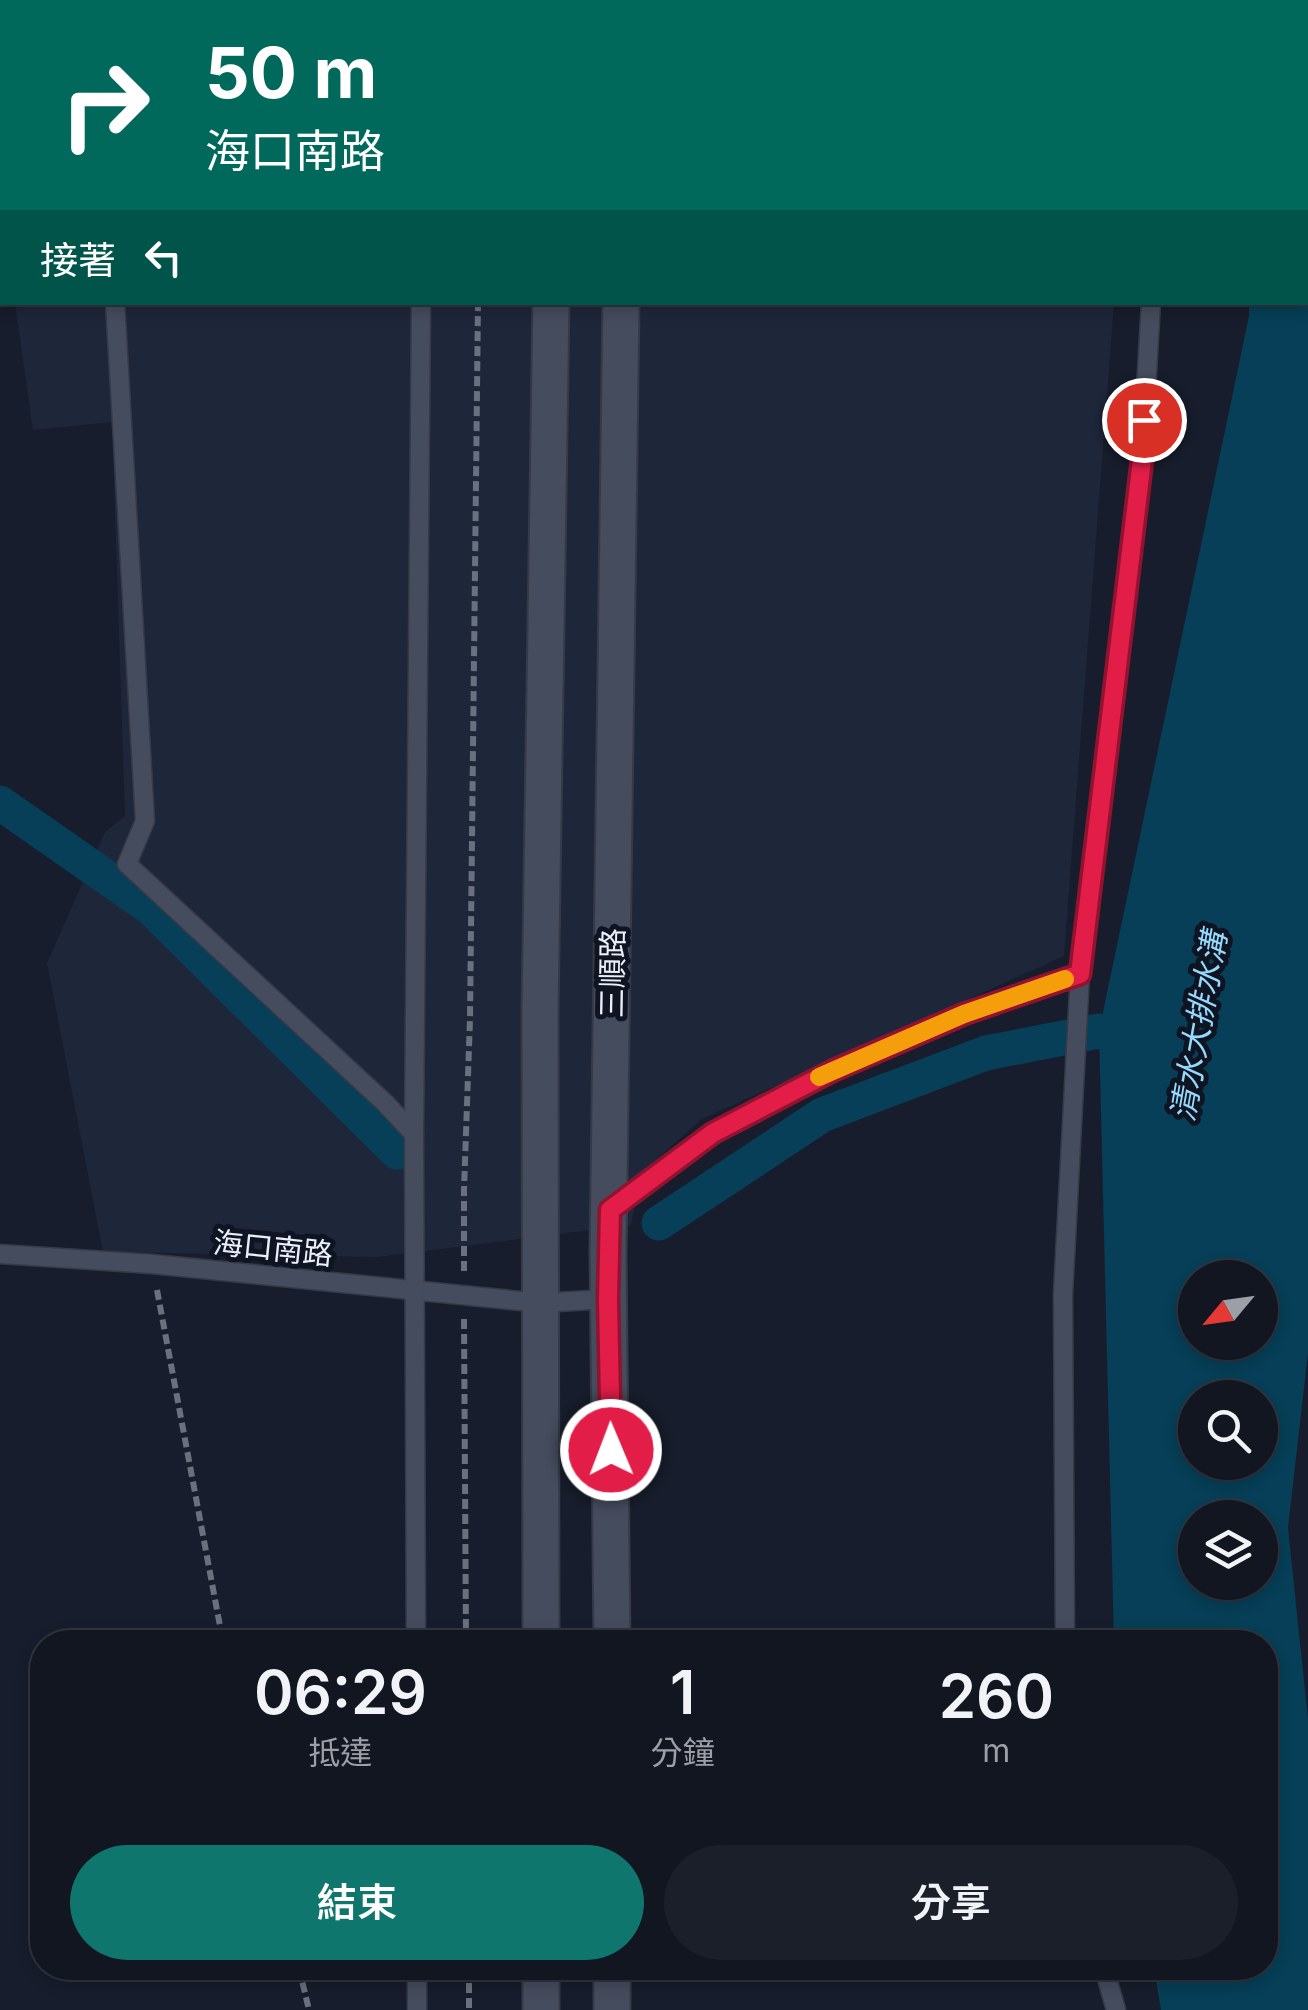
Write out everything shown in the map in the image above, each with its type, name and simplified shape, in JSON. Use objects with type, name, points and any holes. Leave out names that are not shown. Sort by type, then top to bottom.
[{"type":"street","points":[[540,1630],[540,1010],[551,305]]},
{"type":"street","name":"三順路","points":[[612,1630],[608,1299],[621,305]]},
{"type":"street","points":[[541,1980],[541,2010]]},
{"type":"street","points":[[612,1980],[612,2010]]},
{"type":"lane","points":[[115,305],[145,821],[127,864],[385,1102],[414,1134]]},
{"type":"lane","points":[[416,1630],[414,1134],[421,305]]},
{"type":"lane","points":[[1065,1630],[1063,1294],[1080,974],[1142,460],[1151,305]]},
{"type":"lane","points":[[610,1210],[713,1133],[832,1071],[964,1014],[1080,974]]},
{"type":"lane","name":"海口南路","points":[[0,1254],[152,1264],[540,1304],[608,1299]]},
{"type":"lane","points":[[417,1980],[417,2010]]},
{"type":"lane","points":[[1107,1980],[1116,2010]]},
{"type":"path","points":[[466,1630],[464,1190],[470,1019],[478,305]]},
{"type":"path","points":[[152,1264],[221,1630]]},
{"type":"path","points":[[301,1980],[309,2010]]},
{"type":"path","points":[[469,1980],[469,2010]]},
{"type":"shaded area","points":[[15,305],[1114,305],[1064,956],[702,1119],[642,1172],[631,1225],[378,1257],[103,1252],[47,963],[105,832],[125,816],[112,422],[33,430]]},
{"type":"water","name":"清水大排水溝","points":[[1249,305],[1308,305],[1308,1353],[1288,1528],[1308,1719],[1308,2010],[1161,2010],[1156,1980],[1278,1980],[1278,1630],[1114,1630],[1099,1031]]},
{"type":"waterway","points":[[0,803],[152,909],[397,1152]]},
{"type":"waterway","points":[[659,1223],[822,1115],[986,1053],[1099,1031]]},
{"type":"slow traffic","points":[[819,1077],[964,1014],[1065,979]]},
{"type":"route","points":[[611,1450],[610,1210],[713,1133],[832,1071],[964,1014],[1080,974],[1144,420]]}]
